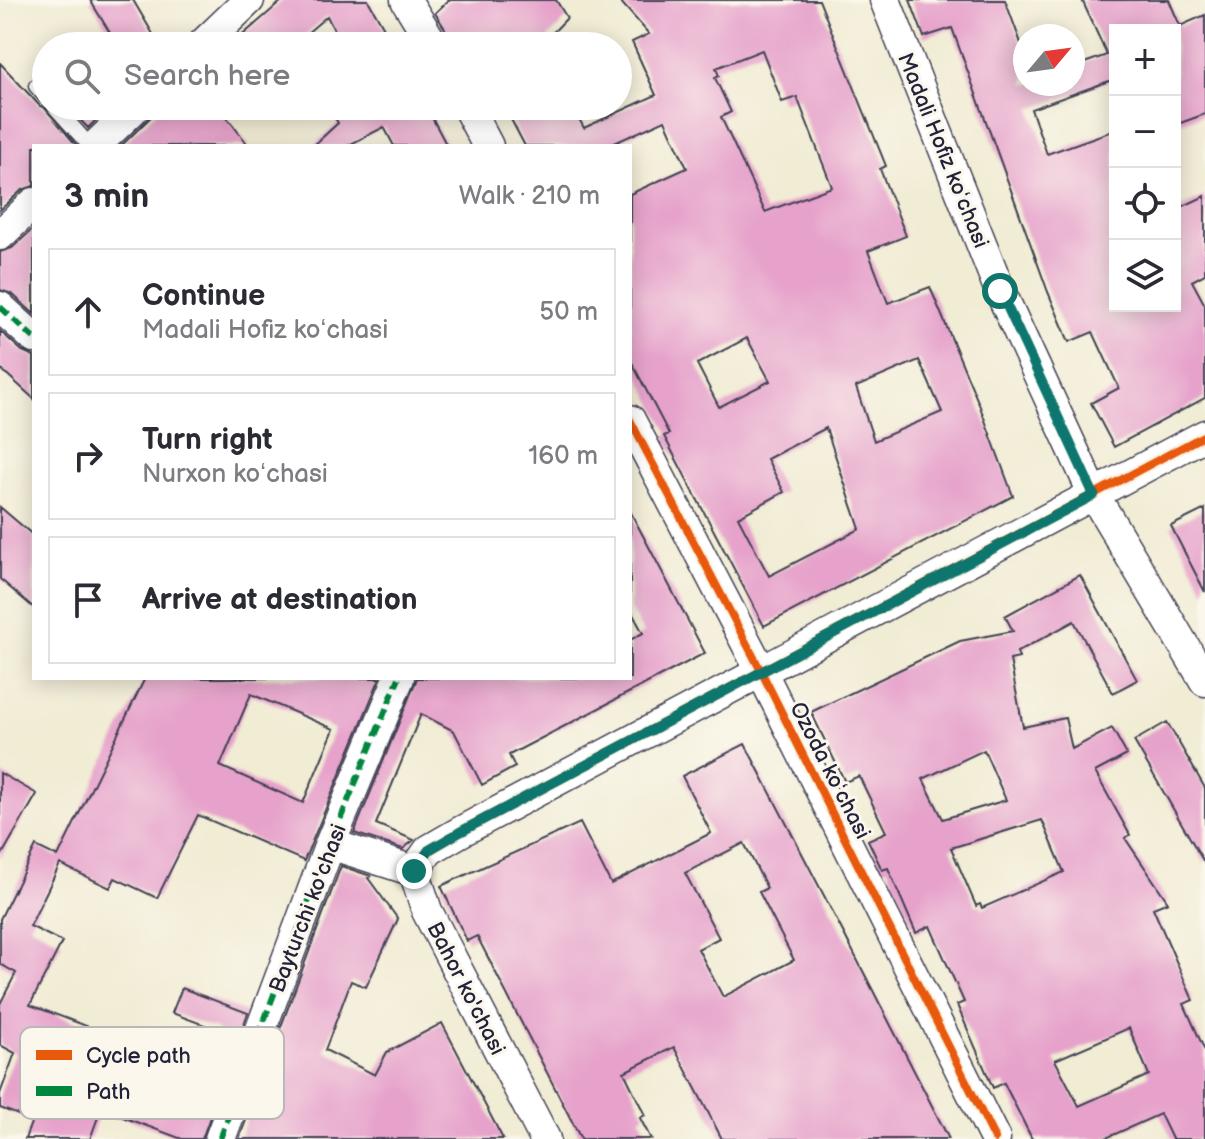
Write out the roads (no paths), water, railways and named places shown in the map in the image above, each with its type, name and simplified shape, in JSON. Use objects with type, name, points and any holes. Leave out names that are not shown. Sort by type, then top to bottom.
[{"type":"street","points":[[216,32],[249,0]]},
{"type":"street","points":[[406,0],[425,32]]},
{"type":"street","name":"Madali Hofiz koʻchasi","points":[[885,0],[1000,291],[1094,495],[1205,681]]},
{"type":"street","points":[[94,144],[121,120]]},
{"type":"street","points":[[474,120],[487,144]]},
{"type":"street","points":[[0,235],[32,205]]},
{"type":"street","points":[[0,307],[32,336]]},
{"type":"street","name":"Ozoda koʻchasi","points":[[632,424],[761,671],[995,1139]]},
{"type":"street","points":[[330,844],[414,871],[429,850],[460,832],[1205,435]]},
{"type":"street","name":"Bayturchi ko'chasi","points":[[262,1027],[330,844],[398,680]]},
{"type":"street","name":"Bahor ko'chasi","points":[[414,871],[427,911],[545,1139]]},
{"type":"street","name":"Bayturchi ko'chasi","points":[[220,1139],[227,1119]]},
{"type":"lane","points":[[67,120],[90,144]]}]
